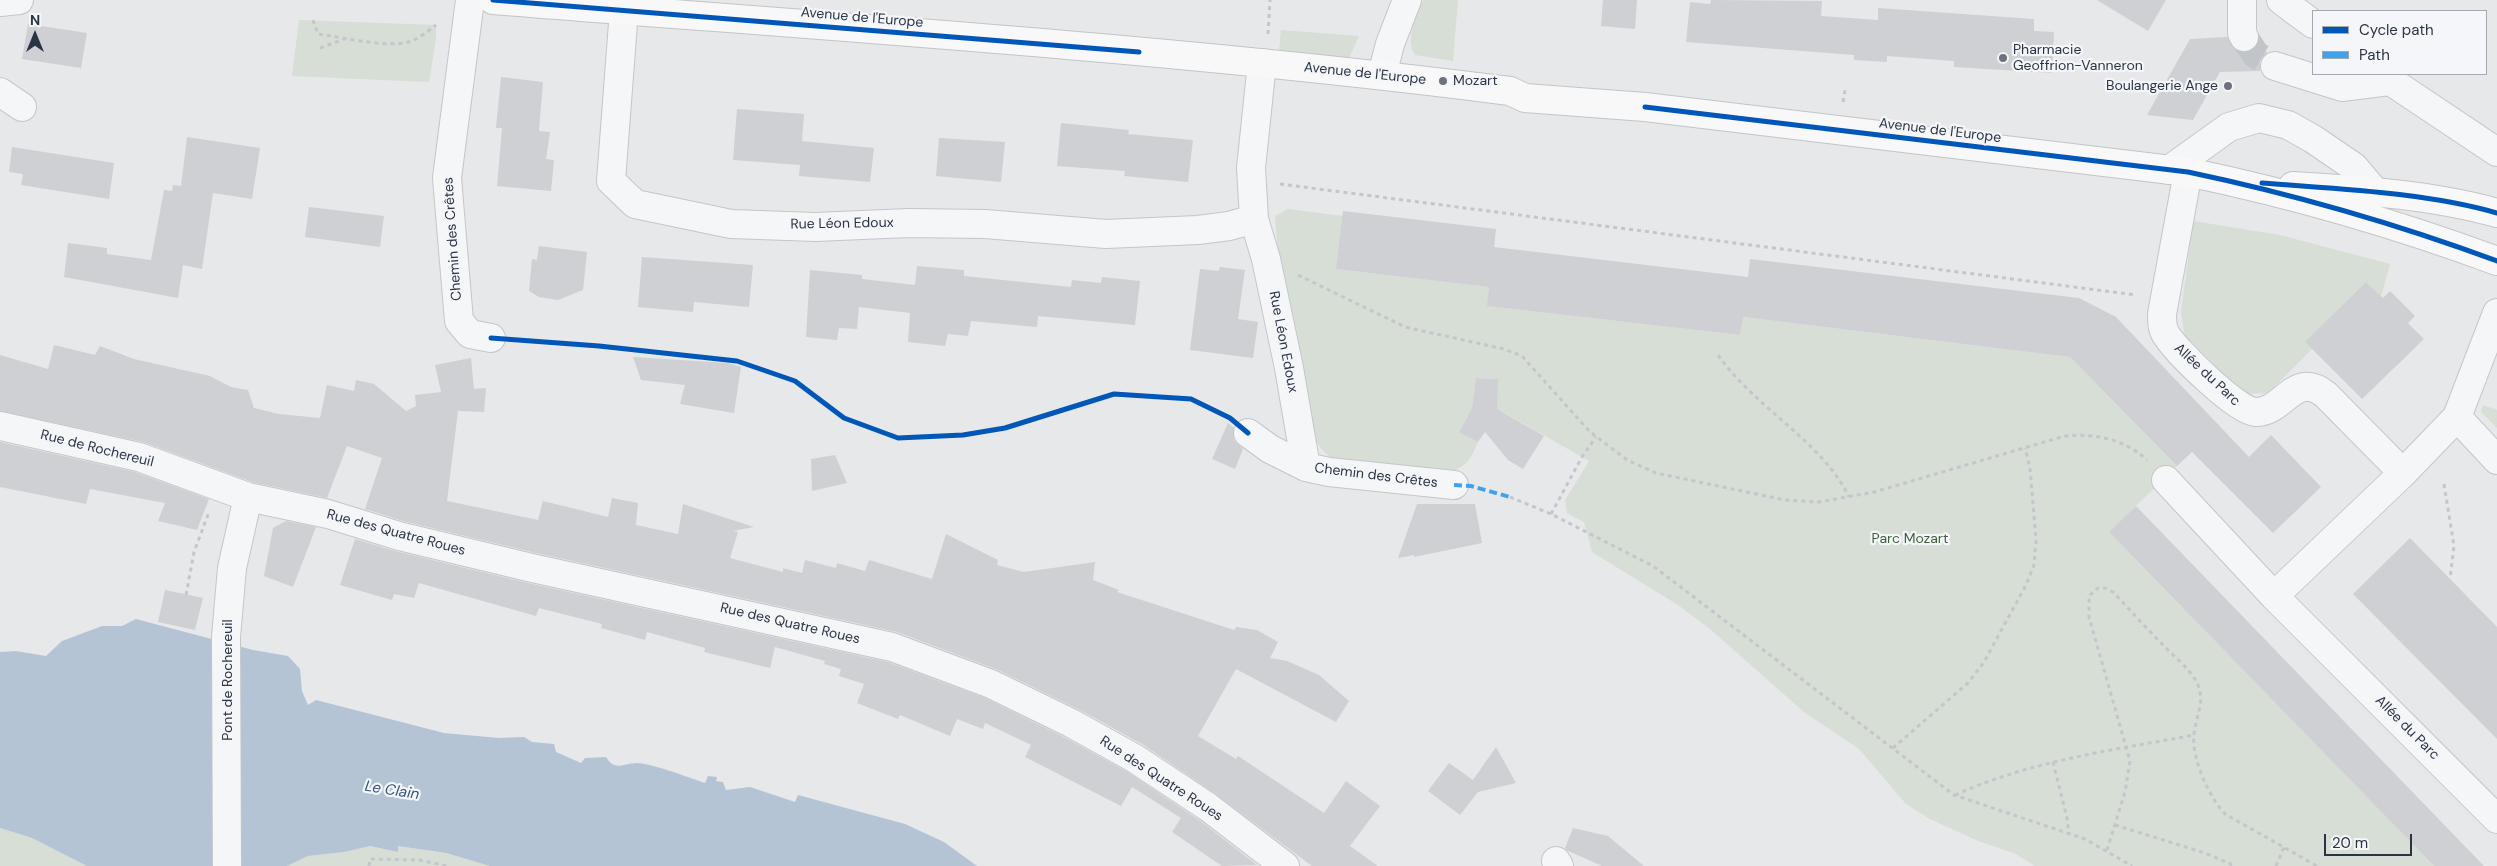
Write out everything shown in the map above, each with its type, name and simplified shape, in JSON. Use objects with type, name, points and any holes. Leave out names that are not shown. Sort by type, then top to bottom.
[{"type":"main road","name":"Avenue de l'Europe","points":[[493,0],[1262,63],[1382,75],[1510,91],[1525,98],[1645,106],[2179,171],[2232,181],[2346,212],[2497,261]]},
{"type":"main road","name":"Avenue de l'Europe","points":[[2232,181],[2376,193],[2468,205],[2497,213]]},
{"type":"street","points":[[0,2],[19,0]]},
{"type":"street","name":"Chemin des Crêtes","points":[[470,0],[447,178],[459,321],[470,334],[491,338]]},
{"type":"street","points":[[1382,75],[1390,44],[1407,0]]},
{"type":"street","points":[[2242,0],[2242,33],[2244,37]]},
{"type":"street","points":[[2281,0],[2312,23]]},
{"type":"street","name":"Rue Léon Edoux","points":[[624,10],[611,181],[635,204],[730,224],[815,227],[908,223],[985,224],[1116,234],[1198,230],[1228,226],[1254,219]]},
{"type":"street","name":"Rue Léon Edoux","points":[[1262,63],[1252,181],[1254,219],[1266,259],[1294,395],[1306,467]]},
{"type":"street","points":[[2275,66],[2342,86],[2384,77],[2497,152]]},
{"type":"street","points":[[2179,171],[2229,127],[2258,118],[2288,125],[2313,139],[2354,167],[2376,193]]},
{"type":"street","name":"Allée du Parc","points":[[2179,171],[2162,319],[2167,337],[2239,407],[2254,412],[2263,412],[2271,409],[2292,391],[2305,387],[2318,389],[2326,394],[2402,473]]},
{"type":"street","points":[[2274,596],[2402,473],[2457,417],[2497,313]]},
{"type":"street","points":[[2457,417],[2497,460]]},
{"type":"street","name":"Rue de Rochereuil","points":[[0,426],[139,458],[248,497]]},
{"type":"street","name":"Chemin des Crêtes","points":[[1248,433],[1270,449],[1306,467],[1329,472],[1454,485]]},
{"type":"street","name":"Allée du Parc","points":[[2166,480],[2274,596],[2497,819]]},
{"type":"street","name":"Pont de Rochereuil","points":[[228,866],[226,637],[232,568],[248,497]]},
{"type":"street","name":"Rue des Quatre Roues","points":[[248,497],[328,514],[400,536],[532,568],[892,647],[991,684],[1071,723],[1134,758],[1208,807],[1285,866]]},
{"type":"path","points":[[1262,63],[1268,35],[1270,0]]},
{"type":"path","points":[[313,20],[318,34],[398,44],[414,40],[436,25]]},
{"type":"path","points":[[320,48],[348,38]]},
{"type":"path","points":[[1252,181],[2164,298]]},
{"type":"path","points":[[1266,259],[1405,327],[1504,349],[1522,356],[1596,438],[1627,460],[1656,473],[1785,500],[1819,502],[1849,496],[2065,436],[2092,436],[2125,445],[2144,458],[2166,480]]},
{"type":"path","points":[[1718,356],[1741,384],[1832,469],[1849,496]]},
{"type":"path","points":[[1551,514],[1582,456],[1596,438]]},
{"type":"path","points":[[1893,748],[1968,683],[1984,662],[2026,585],[2034,565],[2036,540],[2030,468],[2025,448]]},
{"type":"path","points":[[2444,484],[2449,504],[2454,546],[2450,579]]},
{"type":"path","points":[[1510,496],[1551,514],[1653,566],[1954,795],[2085,839],[2132,866]]},
{"type":"path","points":[[186,595],[194,552],[206,520]]},
{"type":"path","points":[[2107,850],[2129,775],[2130,761],[2089,617],[2089,596],[2098,588],[2105,588],[2113,592],[2192,674],[2201,697],[2201,707],[2194,735],[2196,755],[2204,782],[2216,805],[2225,814],[2317,866]]},
{"type":"path","points":[[1954,795],[1991,778],[2053,762],[2194,735]]},
{"type":"path","points":[[2053,762],[2067,818],[2069,834]]},
{"type":"path","points":[[2115,825],[2205,853],[2235,866]]},
{"type":"path","points":[[2276,866],[2284,847]]},
{"type":"path","points":[[369,866],[370,859],[419,860],[448,866]]},
{"type":"green space","points":[[1423,0],[1458,0],[1453,61],[1415,55],[1412,49],[1411,35]]},
{"type":"green space","points":[[299,20],[436,25],[436,39],[429,82],[292,76]]},
{"type":"green space","points":[[1281,30],[1359,36],[1349,58],[1279,52]]},
{"type":"green space","name":"Parc Mozart","points":[[1288,209],[1343,216],[1336,269],[1489,287],[1488,306],[1740,335],[1743,317],[2070,357],[2177,466],[2109,532],[2434,866],[2035,866],[2014,853],[1978,841],[1930,819],[1906,804],[1859,749],[1804,712],[1710,629],[1678,605],[1592,552],[1584,522],[1567,513],[1565,500],[1589,461],[1496,408],[1498,379],[1476,378],[1472,408],[1459,431],[1478,442],[1468,461],[1456,470],[1450,472],[1332,459],[1328,456],[1318,444],[1308,426],[1278,252],[1275,216]]},
{"type":"green space","points":[[2193,221],[2280,235],[2390,264],[2381,296],[2366,282],[2306,342],[2312,349],[2274,387],[2266,393],[2247,394],[2237,391],[2185,337],[2181,313]]},
{"type":"green space","points":[[2483,405],[2497,410],[2497,428],[2481,412]]},
{"type":"green space","points":[[0,828],[32,838],[87,866],[0,866]]},
{"type":"green space","points":[[370,846],[397,852],[398,846],[446,853],[490,866],[287,866],[308,856],[344,852]]},
{"type":"water","name":"Le Clain","points":[[136,619],[253,650],[288,656],[300,669],[302,691],[308,705],[316,700],[444,733],[499,738],[524,737],[532,742],[554,744],[556,752],[581,763],[585,758],[606,757],[609,762],[616,765],[643,764],[705,783],[708,776],[717,777],[716,781],[723,782],[726,790],[750,787],[795,802],[798,795],[905,824],[944,842],[977,866],[490,866],[446,853],[398,846],[398,852],[370,846],[344,852],[308,856],[287,866],[87,866],[32,838],[0,828],[0,652],[16,651],[46,656],[62,641],[102,626],[122,626]]},
{"type":"building","points":[[1603,0],[1637,0],[1635,29],[1601,26]]},
{"type":"building","points":[[1711,0],[1822,1],[1821,16],[1878,20],[1878,8],[2034,19],[2034,31],[2054,32],[2052,73],[1954,67],[1954,61],[1887,56],[1887,62],[1854,60],[1854,55],[1686,42],[1690,2],[1710,4]]},
{"type":"building","points":[[2097,0],[2166,0],[2148,31]]},
{"type":"building","points":[[28,24],[87,33],[81,68],[22,59]]},
{"type":"building","points":[[2227,37],[2236,50],[2244,53],[2251,51],[2257,45],[2268,53],[2260,61],[2260,71],[2220,72],[2193,120],[2147,115],[2190,39]]},
{"type":"building","points":[[501,77],[543,82],[539,131],[550,132],[546,159],[554,160],[551,191],[497,186],[502,128],[496,128]]},
{"type":"building","points":[[737,109],[804,114],[802,141],[874,148],[870,182],[799,176],[800,165],[733,160]]},
{"type":"building","points":[[1061,123],[1129,130],[1128,134],[1193,140],[1188,182],[1124,176],[1125,171],[1057,166]]},
{"type":"building","points":[[187,137],[260,148],[252,199],[213,193],[202,269],[183,265],[178,298],[64,277],[68,243],[107,248],[107,254],[151,260],[164,190],[172,191],[173,185],[181,186]]},
{"type":"building","points":[[939,138],[1005,142],[1001,182],[936,176]]},
{"type":"building","points":[[12,147],[114,163],[109,199],[21,185],[23,174],[9,172]]},
{"type":"building","points":[[309,207],[384,216],[380,247],[305,237]]},
{"type":"building","points":[[1343,211],[1496,229],[1494,247],[1748,277],[1750,259],[2079,298],[2116,317],[2249,457],[2271,435],[2321,487],[2273,533],[2192,452],[2177,466],[2070,357],[1743,317],[1740,335],[1487,306],[1489,287],[1336,269]]},
{"type":"building","points":[[539,246],[587,252],[583,290],[558,300],[539,297],[529,291],[532,259],[537,260]]},
{"type":"building","points":[[642,257],[753,265],[749,307],[694,302],[693,312],[638,307]]},
{"type":"building","points":[[917,266],[964,270],[964,276],[1071,287],[1072,280],[1101,283],[1102,277],[1140,281],[1135,325],[1038,316],[1037,327],[971,321],[968,336],[948,334],[945,346],[908,342],[910,313],[859,307],[857,329],[839,328],[837,340],[806,337],[810,270],[862,275],[862,279],[915,285]]},
{"type":"building","points":[[1220,267],[1245,270],[1238,319],[1258,322],[1253,358],[1190,350],[1200,269],[1219,271]]},
{"type":"building","points":[[2366,282],[2383,298],[2390,291],[2415,316],[2408,323],[2424,339],[2362,399],[2305,342]]},
{"type":"building","points":[[54,345],[95,355],[100,346],[134,359],[210,376],[231,387],[248,390],[254,408],[279,414],[320,418],[327,385],[354,391],[356,380],[374,384],[406,411],[416,406],[415,395],[441,392],[435,365],[471,358],[474,389],[486,388],[484,412],[458,411],[447,501],[538,520],[543,501],[608,517],[612,498],[638,503],[636,525],[678,534],[683,504],[754,527],[733,531],[738,532],[730,558],[783,572],[783,568],[802,573],[805,560],[836,568],[837,563],[865,571],[869,560],[932,579],[946,534],[998,560],[997,565],[1024,572],[1095,562],[1093,580],[1119,590],[1117,592],[1234,630],[1236,627],[1257,630],[1278,642],[1270,658],[1287,661],[1319,675],[1349,701],[1336,722],[1236,669],[1198,736],[1236,759],[1238,756],[1324,813],[1346,781],[1380,806],[1350,846],[1378,866],[1312,866],[1217,795],[1142,744],[1078,709],[998,670],[897,632],[536,553],[403,521],[365,509],[382,458],[347,446],[327,498],[252,482],[143,442],[0,411],[0,355],[48,369]]},
{"type":"building","points":[[633,357],[728,363],[741,367],[734,413],[680,404],[685,385],[641,380]]},
{"type":"building","points":[[1476,378],[1498,379],[1497,409],[1544,436],[1523,469],[1508,460],[1485,432],[1478,442],[1459,432],[1472,408]]},
{"type":"building","points":[[1228,423],[1234,428],[1234,440],[1243,449],[1235,469],[1212,459]]},
{"type":"building","points":[[0,442],[135,472],[209,499],[197,530],[158,521],[165,503],[90,489],[86,504],[0,487]]},
{"type":"building","points":[[835,455],[847,483],[812,491],[811,459]]},
{"type":"building","points":[[1417,504],[1475,504],[1482,543],[1414,557],[1414,555],[1398,558]]},
{"type":"building","points":[[2136,506],[2484,866],[2434,866],[2109,532]]},
{"type":"building","points":[[286,521],[316,527],[293,587],[264,576],[273,528]]},
{"type":"building","points":[[2410,538],[2497,627],[2497,739],[2353,594]]},
{"type":"building","points":[[355,539],[395,551],[528,583],[888,662],[985,698],[1064,737],[1126,771],[1199,820],[1257,865],[1222,866],[1172,832],[1181,818],[1132,787],[1121,806],[1025,757],[1031,745],[985,723],[983,729],[957,719],[950,736],[900,715],[898,719],[857,703],[864,684],[839,676],[841,669],[824,664],[825,661],[775,647],[770,668],[704,652],[705,648],[647,632],[645,640],[601,628],[602,624],[539,608],[536,616],[419,583],[414,598],[394,594],[392,600],[340,585]]},
{"type":"building","points":[[165,590],[203,598],[195,630],[158,622]]},
{"type":"building","points":[[1496,747],[1516,783],[1478,792],[1460,815],[1428,791],[1449,763],[1473,780]]},
{"type":"building","points":[[1573,828],[1608,836],[1644,866],[1602,866],[1566,850],[1565,848]]},
{"type":"tunnel","points":[[2244,37],[2256,55],[2275,66]]},
{"type":"marked path","points":[[1454,485],[1471,486],[1510,497]]},
{"type":"cycle path","points":[[493,0],[1139,52]]},
{"type":"cycle path","points":[[1645,107],[2188,172],[2267,190],[2344,211],[2497,261]]},
{"type":"cycle path","points":[[2262,183],[2411,196],[2440,200],[2497,213]]},
{"type":"cycle path","points":[[491,338],[599,346],[737,361],[795,381],[844,418],[898,438],[963,435],[1005,428],[1114,394],[1191,399],[1230,418],[1248,433]]},
{"type":"place","name":"Pharmacie Geoffrion-Vanneron","points":[[2003,58]]},
{"type":"place","name":"Mozart","points":[[1443,81]]},
{"type":"place","name":"Boulangerie Ange","points":[[2228,86]]}]
